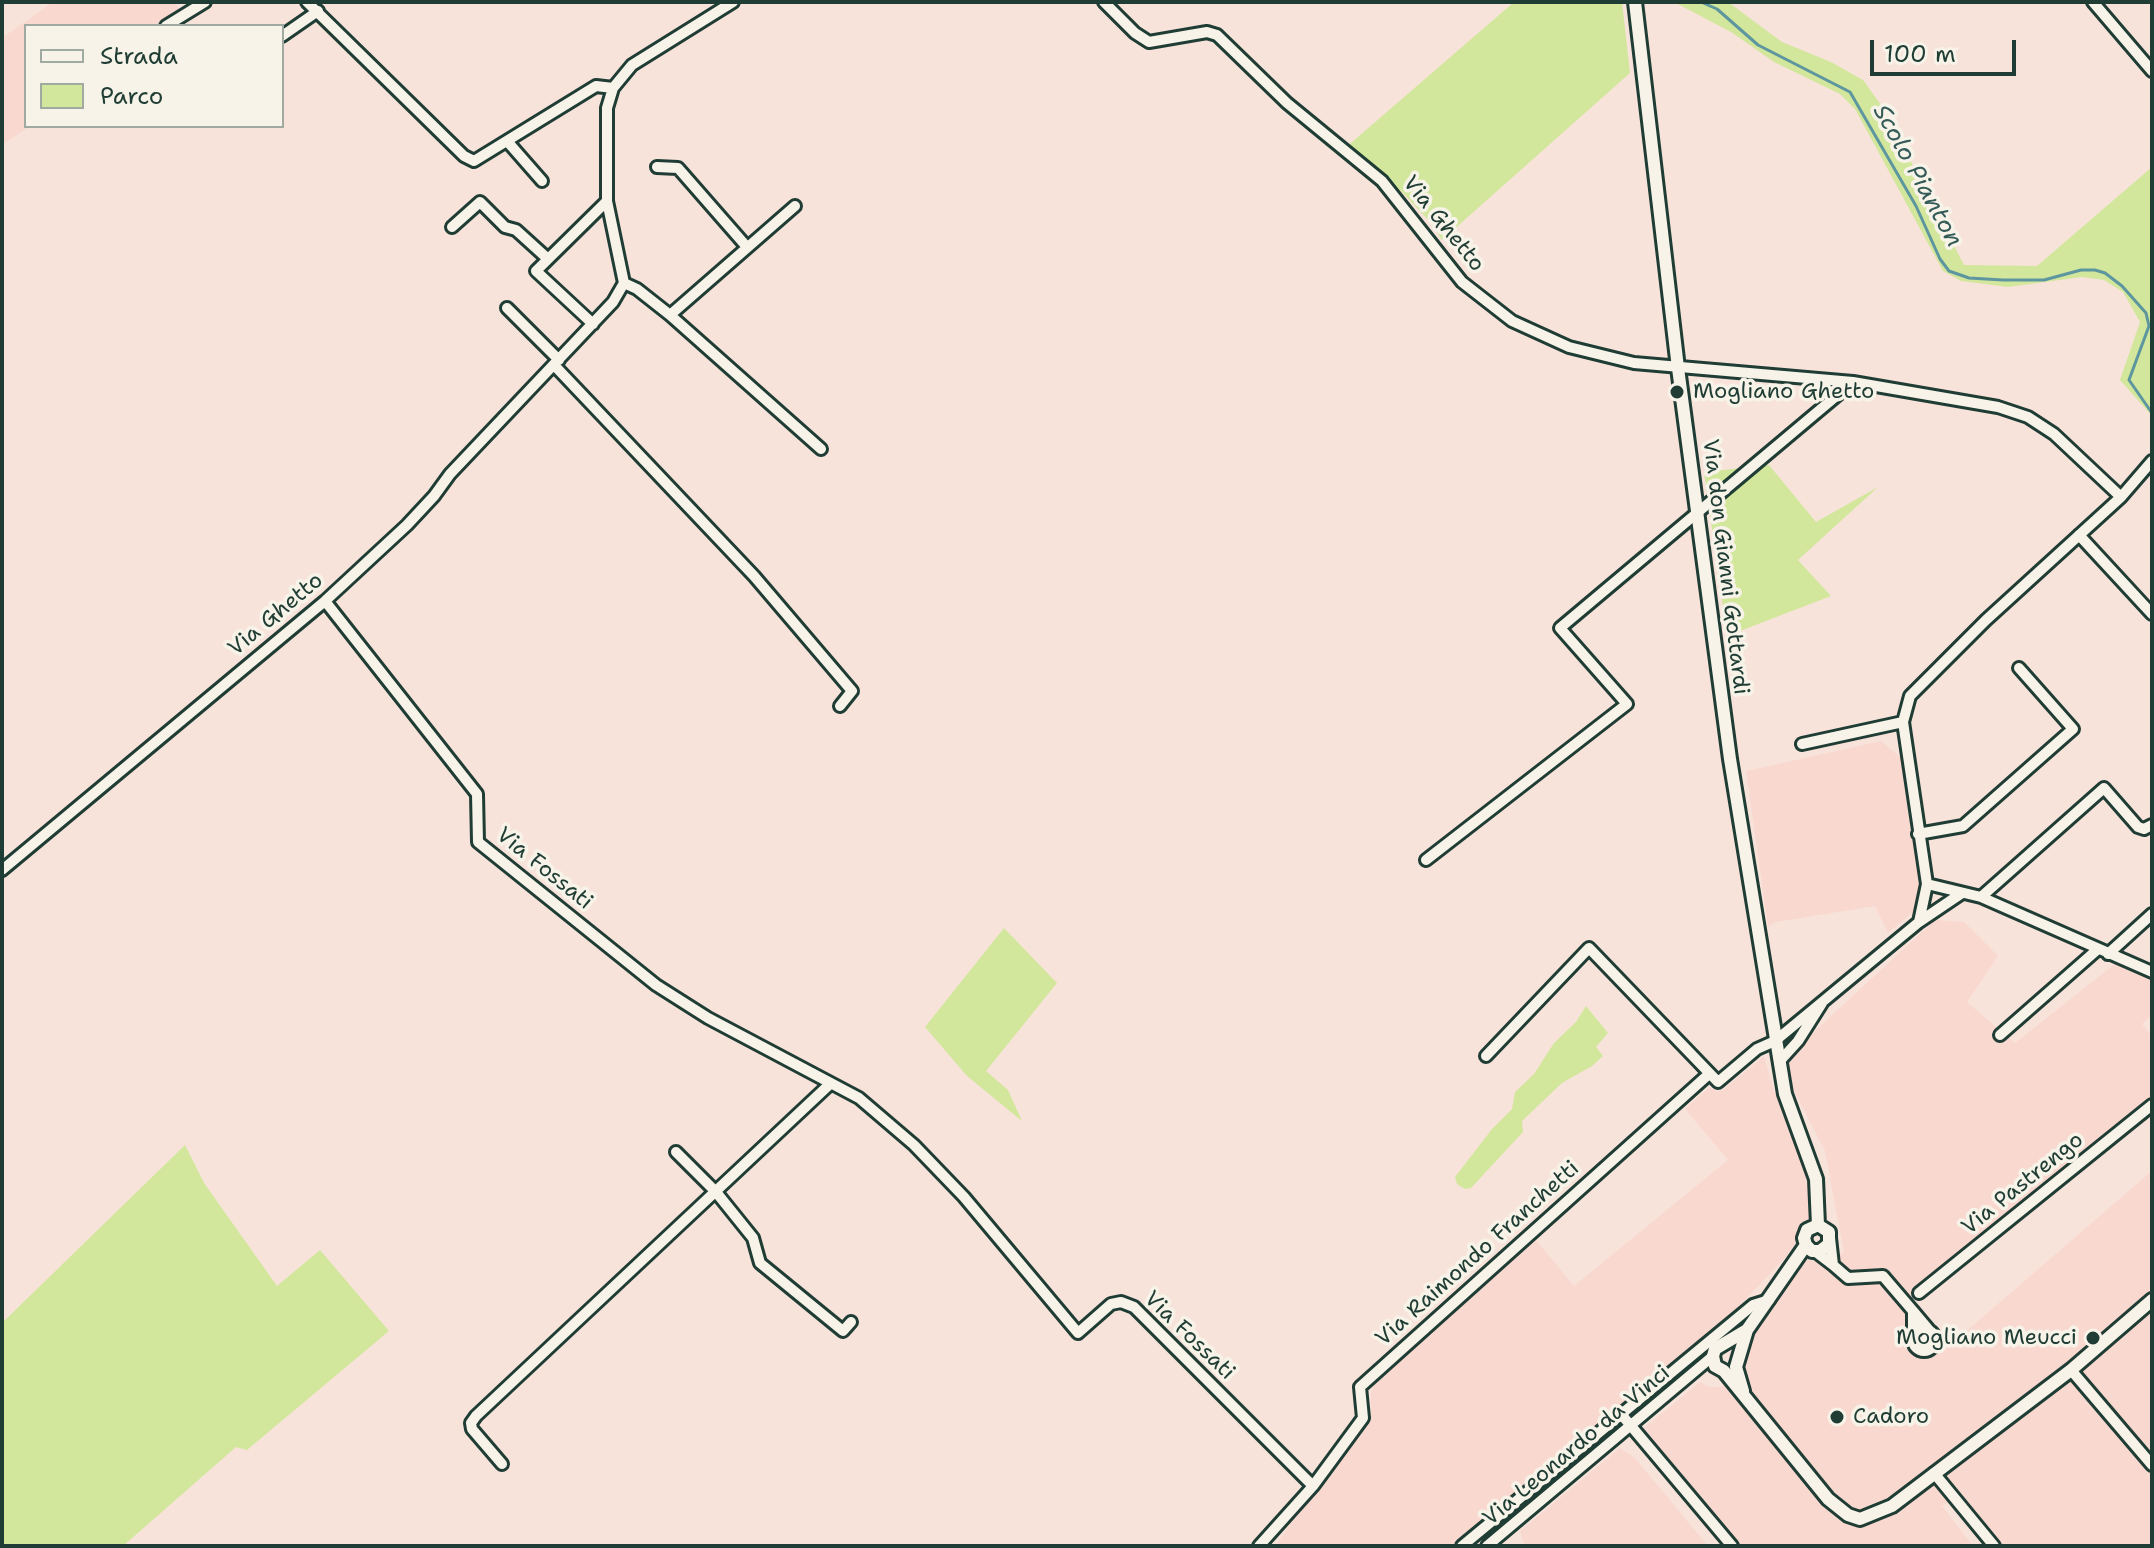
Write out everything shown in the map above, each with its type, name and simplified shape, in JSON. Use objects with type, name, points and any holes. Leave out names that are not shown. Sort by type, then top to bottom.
[{"type":"main road","name":"Via don Gianni Gottardi","points":[[1635,2],[1678,368],[1730,759],[1785,1094],[1816,1178],[1818,1225]]},
{"type":"main road","points":[[1726,1369],[1740,1360],[1739,1352],[1747,1330],[1811,1248],[1827,1247],[1830,1238],[1826,1229],[1818,1225],[1810,1227],[1805,1234],[1811,1248]]},
{"type":"main road","points":[[1747,1330],[1718,1346],[1713,1356],[1828,1499],[1848,1515],[1860,1519],[1892,1506],[2071,1370],[2152,1300]]},
{"type":"main road","points":[[1726,1344],[1731,1344],[1739,1352]]},
{"type":"street","points":[[169,24],[205,2]]},
{"type":"street","points":[[307,2],[464,156],[474,161],[596,86],[613,88]]},
{"type":"street","points":[[733,2],[632,65],[613,88],[607,108],[607,201],[624,283],[637,289],[670,315],[821,449]]},
{"type":"street","name":"Via Ghetto","points":[[1104,2],[1135,33],[1149,42],[1207,32],[1217,35],[1287,103],[1382,181],[1462,282],[1512,321],[1569,347],[1634,363],[1853,382],[1983,404],[2028,417],[2054,434],[2121,497]]},
{"type":"street","points":[[2093,2],[2152,71]]},
{"type":"street","points":[[284,35],[318,11]]},
{"type":"street","points":[[507,141],[542,181]]},
{"type":"street","points":[[657,167],[678,168],[747,247]]},
{"type":"street","points":[[593,324],[536,271],[607,201]]},
{"type":"street","points":[[452,227],[480,202],[505,227],[516,230],[548,259]]},
{"type":"street","points":[[670,315],[795,206]]},
{"type":"street","name":"Via Ghetto","points":[[2,870],[325,601],[407,525],[450,474],[613,302],[624,283]]},
{"type":"street","points":[[507,308],[754,576],[852,691],[840,706]]},
{"type":"street","points":[[1426,860],[1627,704],[1560,628],[1853,382]]},
{"type":"street","points":[[1919,922],[1927,884],[1903,722],[1910,696],[1986,620],[2121,497],[2152,461]]},
{"type":"street","points":[[2079,535],[2152,614]]},
{"type":"street","name":"Via Fossati","points":[[325,601],[477,794],[478,842],[656,985],[708,1018],[859,1098],[914,1145],[964,1197],[1078,1333],[1111,1304],[1121,1302],[1134,1307],[1313,1486]]},
{"type":"street","points":[[1918,834],[1963,826],[2073,729],[2019,668]]},
{"type":"street","points":[[1802,744],[1903,722]]},
{"type":"street","points":[[1981,897],[2104,788],[2138,827],[2144,829],[2152,825]]},
{"type":"street","points":[[1927,884],[1981,897],[2152,972]]},
{"type":"street","points":[[1775,1041],[1919,922],[1962,893]]},
{"type":"street","points":[[2000,1035],[2152,914]]},
{"type":"street","points":[[1486,1056],[1589,948],[1709,1074]]},
{"type":"street","points":[[1779,1062],[1798,1041],[1825,997]]},
{"type":"street","name":"Via Raimondo Franchetti","points":[[1313,1486],[1363,1418],[1360,1387],[1709,1074],[1718,1082],[1757,1049],[1775,1041]]},
{"type":"street","points":[[502,1464],[472,1429],[471,1423],[476,1416],[830,1084]]},
{"type":"street","name":"Via Pastrengo","points":[[1919,1293],[2152,1105]]},
{"type":"street","points":[[676,1152],[716,1192],[753,1238],[760,1263],[843,1331],[851,1322]]},
{"type":"street","points":[[1830,1238],[1833,1265]]},
{"type":"street","points":[[1811,1248],[1848,1278],[1883,1276],[1913,1311],[1929,1330],[1935,1340],[1933,1347],[1927,1351],[1916,1349],[1913,1311]]},
{"type":"street","points":[[1462,1546],[1753,1305],[1771,1299]]},
{"type":"street","points":[[1913,1338],[1920,1330],[1929,1330]]},
{"type":"street","name":"Via Leonardo da Vinci","points":[[1494,1544],[1713,1356]]},
{"type":"street","name":"Via Leonardo da Vinci","points":[[1692,1376],[1726,1369]]},
{"type":"street","points":[[2071,1370],[2152,1465]]},
{"type":"street","points":[[1621,1414],[1732,1546]]},
{"type":"street","points":[[1934,1473],[1994,1546]]},
{"type":"street","points":[[1259,1546],[1313,1486]]},
{"type":"street","points":[[1484,1527],[1494,1544]]},
{"type":"shaded area","points":[[53,2],[174,2],[187,18],[178,24],[24,24],[24,128],[27,128],[2,145],[2,38]]},
{"type":"shaded area","points":[[1881,741],[1901,758],[1921,886],[1914,911],[1888,933],[1875,906],[1776,922],[1768,927],[1746,771]]},
{"type":"shaded area","points":[[1935,920],[1964,922],[1998,956],[1967,1002],[2015,1043],[2116,963],[2152,976],[2152,1015],[2142,1024],[2152,1036],[2152,1098],[1910,1295],[1949,1346],[2152,1171],[2152,1546],[2003,1546],[1960,1495],[1942,1506],[1973,1546],[1737,1546],[1651,1444],[1644,1428],[1700,1382],[1710,1387],[1721,1387],[1741,1378],[1745,1348],[1787,1279],[1811,1256],[1844,1253],[1825,1151],[1791,1085],[1787,1061],[1792,1052]]},
{"type":"shaded area","points":[[1764,1056],[1772,1085],[1815,1187],[1815,1220],[1783,1260],[1718,1328],[1452,1546],[1276,1546],[1308,1494],[1321,1489],[1362,1432],[1371,1412],[1371,1392],[1376,1380],[1536,1240],[1574,1286],[1728,1160],[1685,1109],[1710,1087],[1717,1092],[1723,1090]]},
{"type":"shaded area","points":[[1620,1448],[1635,1458],[1708,1546],[1525,1546],[1520,1531]]},
{"type":"green space","points":[[1514,2],[1622,2],[1630,73],[1442,240],[1432,224],[1402,192],[1344,149]]},
{"type":"green space","points":[[1674,2],[1728,2],[1782,42],[1831,62],[1863,80],[1884,109],[1964,265],[2037,266],[2152,167],[2152,416],[2120,380],[2140,322],[2123,292],[2104,280],[2082,277],[2008,287],[1961,281],[1943,271],[1855,109],[1840,94],[1774,62],[1731,32]]},
{"type":"green space","points":[[1769,465],[1816,522],[1878,487],[1798,560],[1831,596],[1727,636],[1704,472]]},
{"type":"green space","points":[[1004,928],[1057,983],[986,1071],[1008,1090],[1022,1121],[967,1076],[925,1027]]},
{"type":"green space","points":[[1586,1006],[1608,1033],[1596,1047],[1603,1056],[1562,1083],[1522,1121],[1523,1132],[1471,1188],[1465,1189],[1457,1184],[1455,1177],[1492,1129],[1512,1109],[1515,1092],[1534,1074],[1554,1043],[1576,1022]]},
{"type":"green space","points":[[185,1145],[204,1183],[277,1286],[320,1250],[389,1331],[247,1450],[236,1447],[123,1546],[2,1546],[2,1323]]},
{"type":"waterway","name":"Scolo Pianton","points":[[1701,2],[1717,9],[1758,45],[1850,92],[1916,206],[1940,259],[1949,271],[1969,278],[2044,280],[2081,270],[2095,270],[2105,273],[2122,286],[2146,313],[2149,326],[2129,380],[2152,413]]},
{"type":"place","name":"Mogliano Ghetto","points":[[1677,392]]},
{"type":"place","name":"Mogliano Meucci","points":[[2093,1338]]},
{"type":"place","name":"Cadoro","points":[[1837,1417]]}]
